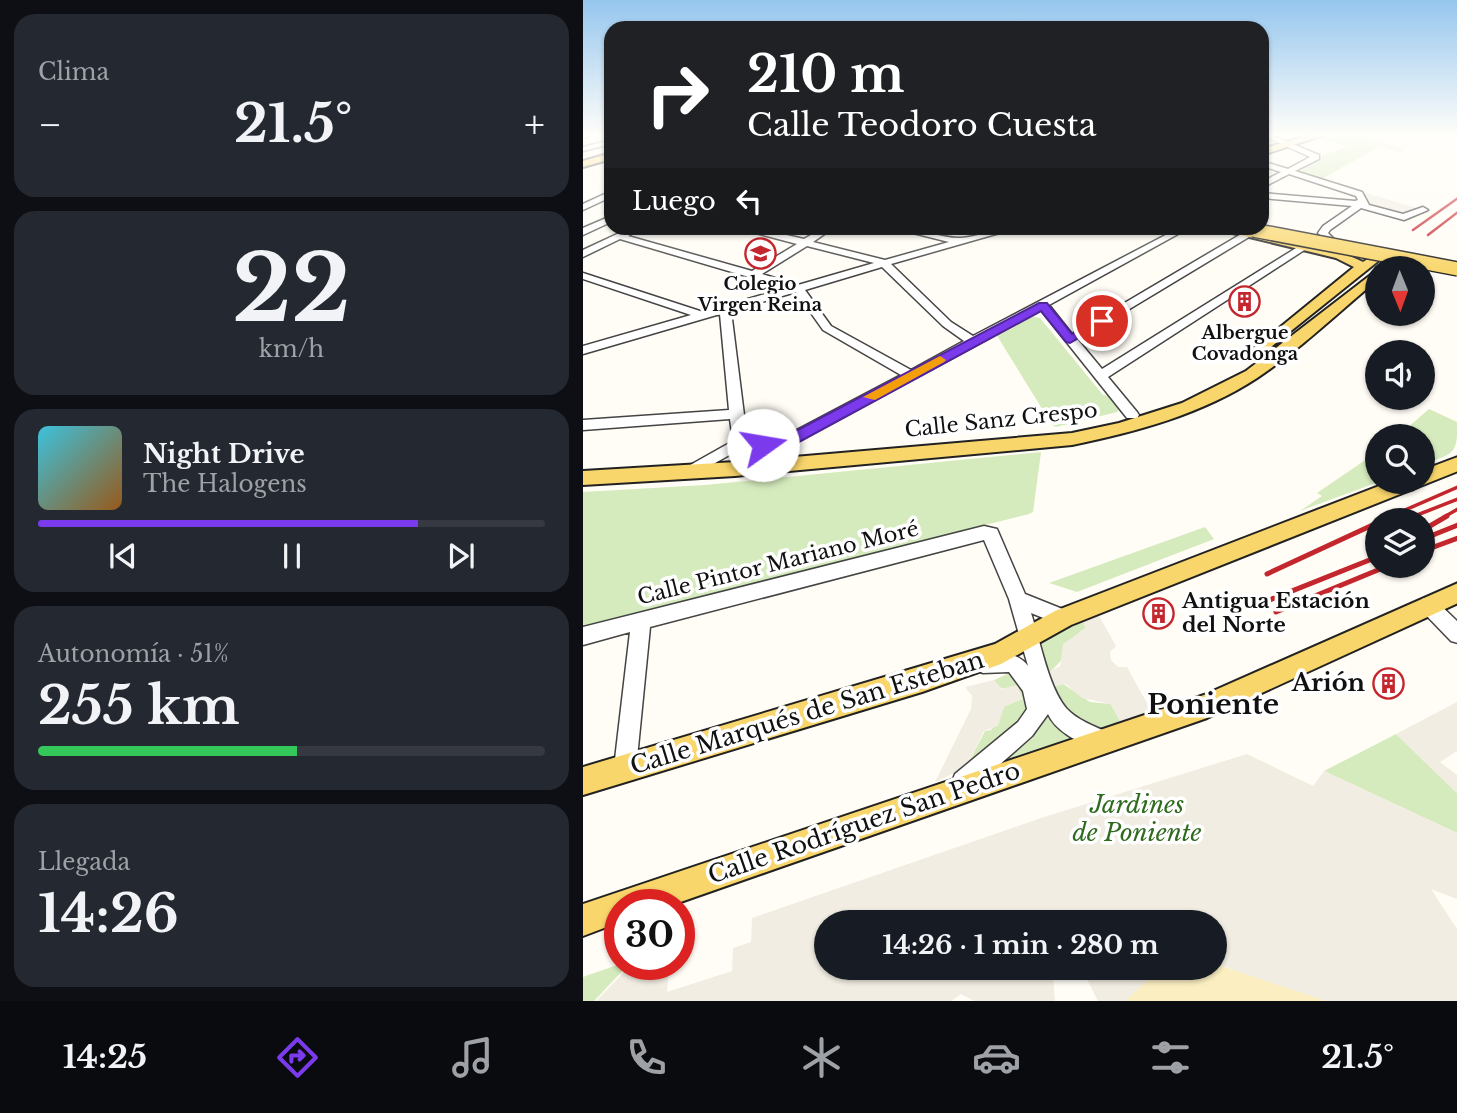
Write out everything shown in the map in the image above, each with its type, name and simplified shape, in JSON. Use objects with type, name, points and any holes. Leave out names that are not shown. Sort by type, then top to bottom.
[{"type":"main road","points":[[1269,227],[1329,239],[1368,256]]},
{"type":"main road","points":[[1260,235],[1340,255],[1360,265],[1361,271]]},
{"type":"main road","points":[[1267,235],[1457,269]]},
{"type":"main road","name":"Calle Sanz Crespo","points":[[1045,440],[1074,429],[1132,415],[1194,392],[1235,370],[1365,269]]},
{"type":"main road","name":"Calle Sanz Crespo","points":[[583,478],[690,471],[1102,433],[1175,410],[1252,374],[1365,274]]},
{"type":"main road","points":[[1435,472],[1457,463]]},
{"type":"main road","name":"Calle Marqués de San Esteban","points":[[583,782],[960,668],[1029,641],[1063,618],[1379,494]]},
{"type":"main road","name":"Calle Rodríguez San Pedro","points":[[673,889],[1207,706],[1457,592]]},
{"type":"main road","points":[[583,920],[604,913]]},
{"type":"street","points":[[1322,182],[1359,194],[1357,205],[1326,228],[1323,233],[1329,239]]},
{"type":"street","points":[[1269,196],[1357,205],[1404,217],[1423,210]]},
{"type":"street","points":[[583,207],[604,197]]},
{"type":"street","points":[[583,232],[604,222]]},
{"type":"street","points":[[774,235],[884,263],[947,324],[974,342]]},
{"type":"street","points":[[753,275],[818,235]]},
{"type":"street","points":[[934,235],[960,241]]},
{"type":"street","points":[[587,347],[982,235]]},
{"type":"street","points":[[690,471],[740,443],[774,448],[1172,235]]},
{"type":"street","points":[[1070,340],[1239,235]]},
{"type":"street","points":[[583,254],[619,236],[798,288],[827,328],[911,375]]},
{"type":"street","points":[[583,244],[596,247]]},
{"type":"street","points":[[1100,376],[1304,247]]},
{"type":"street","points":[[1340,255],[1365,259]]},
{"type":"street","points":[[583,276],[702,316]]},
{"type":"street","points":[[1043,305],[1132,415]]},
{"type":"street","points":[[725,309],[740,443]]},
{"type":"street","points":[[583,425],[737,414]]},
{"type":"street","name":"Calle Pintor Mariano Moré","points":[[583,636],[984,533],[994,537],[1018,598]]},
{"type":"street","points":[[1018,598],[1063,618]]},
{"type":"street","points":[[1018,598],[1029,641],[1059,715],[1081,732],[1102,741]]},
{"type":"street","points":[[1428,605],[1457,635]]},
{"type":"street","points":[[625,768],[641,621]]},
{"type":"street","points":[[939,797],[977,772],[1025,729],[1038,712],[1027,652],[1029,641]]},
{"type":"street","points":[[960,668],[1002,662],[1015,664],[1032,687]]},
{"type":"green space","points":[[1030,316],[1040,318],[1103,395],[1115,397],[1121,406],[1117,412],[1056,427],[1052,425],[996,334]]},
{"type":"green space","points":[[1428,410],[1457,422],[1455,447],[1452,452],[1435,460],[1435,424],[1412,424]]},
{"type":"green space","points":[[1041,452],[1033,512],[1029,514],[583,626],[583,492],[705,485]]},
{"type":"green space","points":[[1365,460],[1365,487],[1300,511],[1322,496],[1317,493]]},
{"type":"green space","points":[[1205,527],[1214,539],[1077,592],[1049,583]]},
{"type":"green space","points":[[1082,620],[1086,628],[1079,632],[1059,663],[1047,673],[1090,702],[1111,704],[1121,723],[1003,764],[970,760],[985,731],[991,730],[1004,707],[1006,689],[998,687],[994,680],[1040,659],[1039,649],[1046,635]]},
{"type":"green space","points":[[1396,734],[1457,793],[1457,833],[1324,771]]},
{"type":"green space","points":[[604,970],[604,980],[614,980],[594,1001],[583,1001],[583,977]]},
{"type":"sand","points":[[1227,968],[1327,1001],[1125,1001],[1148,980],[1227,980]]},
{"type":"shaded area","points":[[1363,192],[1423,210],[1407,215],[1397,213],[1362,202],[1359,194]]},
{"type":"shaded area","points":[[1098,614],[1116,646],[1110,652],[1111,660],[1118,667],[1127,667],[1153,714],[1121,723],[1111,704],[1082,698],[1066,684],[1053,687],[1046,673],[1060,666],[1063,644],[1086,628],[1082,620]]},
{"type":"shaded area","points":[[994,680],[1002,689],[1017,685],[1023,699],[1004,707],[998,726],[984,731],[970,760],[954,773],[935,782],[971,709],[972,696],[965,687]]},
{"type":"shaded area","points":[[1457,702],[1457,751],[1440,762],[1457,775],[1457,793],[1396,734]]},
{"type":"shaded area","points":[[1247,754],[1313,786],[1324,771],[1457,833],[1457,899],[1431,889],[1457,929],[1457,1001],[1327,1001],[1227,968],[1227,910],[814,910],[814,980],[1053,980],[1055,1001],[974,1001],[961,994],[951,1001],[596,1001],[616,980],[668,980],[667,992],[732,971],[733,948],[751,942],[752,918],[1041,818]]},
{"type":"shaded area","points":[[1087,980],[1148,980],[1125,1001],[1098,1001]]},
{"type":"railway","points":[[1413,230],[1458,198]]},
{"type":"railway","points":[[1428,235],[1458,212]]},
{"type":"railway","points":[[1410,508],[1458,487]]},
{"type":"railway","points":[[1435,508],[1458,499]]},
{"type":"railway","points":[[1444,517],[1458,509]]},
{"type":"railway","points":[[1435,523],[1447,516]]},
{"type":"railway","points":[[1435,534],[1458,525]]},
{"type":"railway","points":[[1267,574],[1365,529]]},
{"type":"railway","points":[[1435,547],[1458,538]]},
{"type":"railway","points":[[1267,601],[1365,562]]},
{"type":"railway","points":[[1276,612],[1365,575]]},
{"type":"slow traffic","points":[[870,397],[940,360]]},
{"type":"place","name":"Colegio Virgen Reina","points":[[760,253]]},
{"type":"place","name":"Albergue Covadonga","points":[[1245,302]]},
{"type":"place","name":"Antigua Estación del Norte","points":[[1159,613]]},
{"type":"place","name":"Arión","points":[[1388,683]]},
{"type":"district","name":"Poniente","points":[[1213,704]]},
{"type":"route","points":[[763,445],[774,448],[1043,305],[1070,340],[1102,321]]},
{"type":"park label","name":"Jardines de Poniente","points":[[1137,819]]}]
